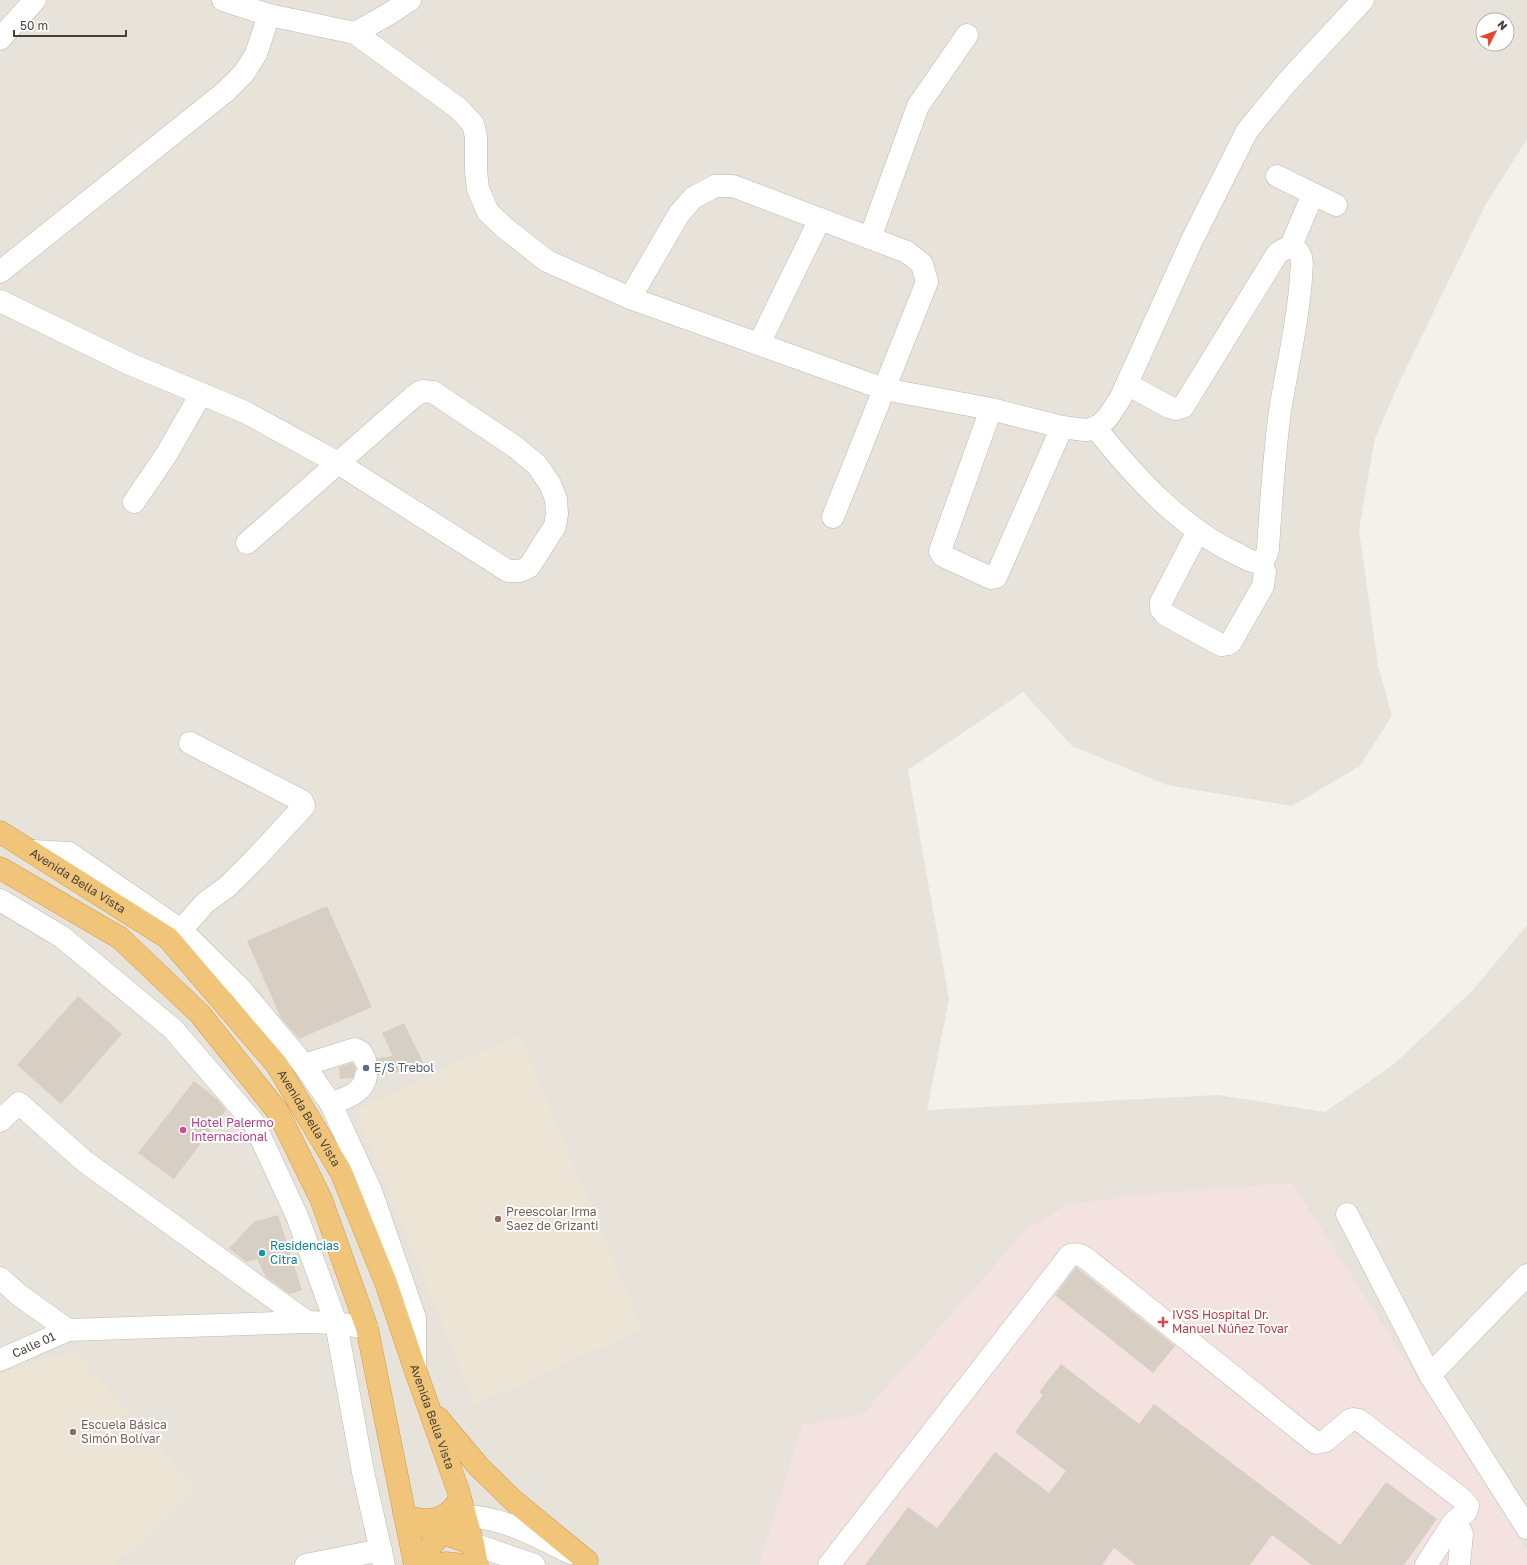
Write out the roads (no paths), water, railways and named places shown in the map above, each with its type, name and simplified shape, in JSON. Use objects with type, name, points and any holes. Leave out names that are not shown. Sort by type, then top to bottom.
[{"type":"highway","name":"Avenida Bella Vista","points":[[0,832],[168,938],[276,1065],[341,1172],[386,1283],[462,1507],[473,1544],[477,1565]]},
{"type":"highway","name":"Avenida Bella Vista","points":[[0,868],[120,938],[200,1014],[278,1112],[321,1199],[367,1328],[415,1565]]},
{"type":"highway","points":[[428,1406],[479,1467],[515,1502],[591,1563]]},
{"type":"highway","points":[[406,1523],[414,1518],[423,1520],[437,1519],[444,1517],[456,1505],[462,1507],[452,1524],[437,1539],[424,1558],[422,1565]]},
{"type":"highway","points":[[406,1523],[414,1523],[473,1544]]},
{"type":"highway","points":[[437,1565],[446,1563],[464,1565]]},
{"type":"street","points":[[0,39],[35,0]]},
{"type":"street","points":[[223,0],[269,16],[355,33],[458,108],[472,124],[476,137],[476,171],[478,189],[488,212],[506,229],[547,261],[630,298],[884,388],[991,409],[1062,427],[1085,430],[1095,428],[1108,417],[1120,399],[1192,240],[1247,131],[1288,81],[1363,0]]},
{"type":"street","points":[[355,33],[387,16],[410,0]]},
{"type":"street","points":[[0,272],[225,92],[244,73],[256,54],[269,16]]},
{"type":"street","points":[[870,238],[918,106],[967,35]]},
{"type":"street","points":[[1277,176],[1336,205]]},
{"type":"street","points":[[630,298],[679,214],[693,198],[715,186],[733,186],[907,252],[922,264],[927,282],[833,517]]},
{"type":"street","points":[[1290,248],[1312,194]]},
{"type":"street","points":[[759,344],[820,219]]},
{"type":"street","points":[[1095,428],[1136,475],[1177,514],[1198,531],[1225,549],[1254,563],[1261,561],[1266,557],[1280,411],[1300,293],[1302,260],[1296,250],[1290,248],[1284,249],[1276,254],[1183,407],[1176,410],[1127,384]]},
{"type":"street","points":[[0,301],[130,364],[245,412],[338,463],[508,571],[520,571],[529,567],[555,526],[557,514],[556,499],[550,484],[536,465],[514,446],[432,392],[422,391],[413,396],[338,463],[247,543]]},
{"type":"street","points":[[134,502],[166,454],[201,394]]},
{"type":"street","points":[[991,409],[940,551],[943,556],[991,578],[996,577],[1062,427]]},
{"type":"street","points":[[1198,531],[1161,602],[1161,609],[1166,615],[1221,645],[1231,642],[1263,586],[1265,572],[1261,561]]},
{"type":"street","points":[[181,930],[205,904],[228,886],[252,863],[304,806],[302,801],[190,743]]},
{"type":"street","points":[[33,852],[69,853],[181,930],[240,988],[304,1065],[331,1104],[371,1191],[415,1318],[415,1369]]},
{"type":"street","points":[[0,900],[62,937],[172,1029],[254,1123],[297,1216],[336,1322],[363,1472],[383,1557],[306,1565]]},
{"type":"street","points":[[304,1065],[355,1049],[361,1052],[365,1068],[365,1084],[358,1091],[331,1104]]},
{"type":"street","points":[[0,1121],[19,1103],[90,1165],[307,1322]]},
{"type":"street","points":[[1347,1214],[1430,1376],[1527,1528]]},
{"type":"street","points":[[832,1564],[1070,1255],[1078,1254],[1087,1259],[1316,1443],[1325,1441],[1350,1420],[1356,1419],[1361,1421],[1466,1502],[1468,1509],[1453,1523],[1426,1565]]},
{"type":"street","points":[[1430,1376],[1527,1275]]},
{"type":"street","points":[[0,1278],[20,1295],[68,1330],[307,1322],[336,1322],[367,1328]]},
{"type":"street","name":"Calle 01","points":[[0,1360],[68,1330]]},
{"type":"street","points":[[462,1507],[480,1516],[513,1526],[591,1563]]},
{"type":"street","points":[[1453,1523],[1459,1528],[1462,1534],[1459,1565]]},
{"type":"street","points":[[473,1544],[534,1565]]},
{"type":"place","name":"E/S Trebol","points":[[366,1068]]},
{"type":"place","name":"Hotel Palermo Internacional","points":[[183,1130]]},
{"type":"place","name":"Preescolar Irma Saez de Grizanti","points":[[498,1219]]},
{"type":"place","name":"Residencias Citra","points":[[262,1253]]},
{"type":"place","name":"IVSS Hospital Dr. Manuel Núñez Tovar","points":[[1163,1322]]},
{"type":"place","name":"Escuela Básica Simón Bolívar","points":[[73,1432]]}]
